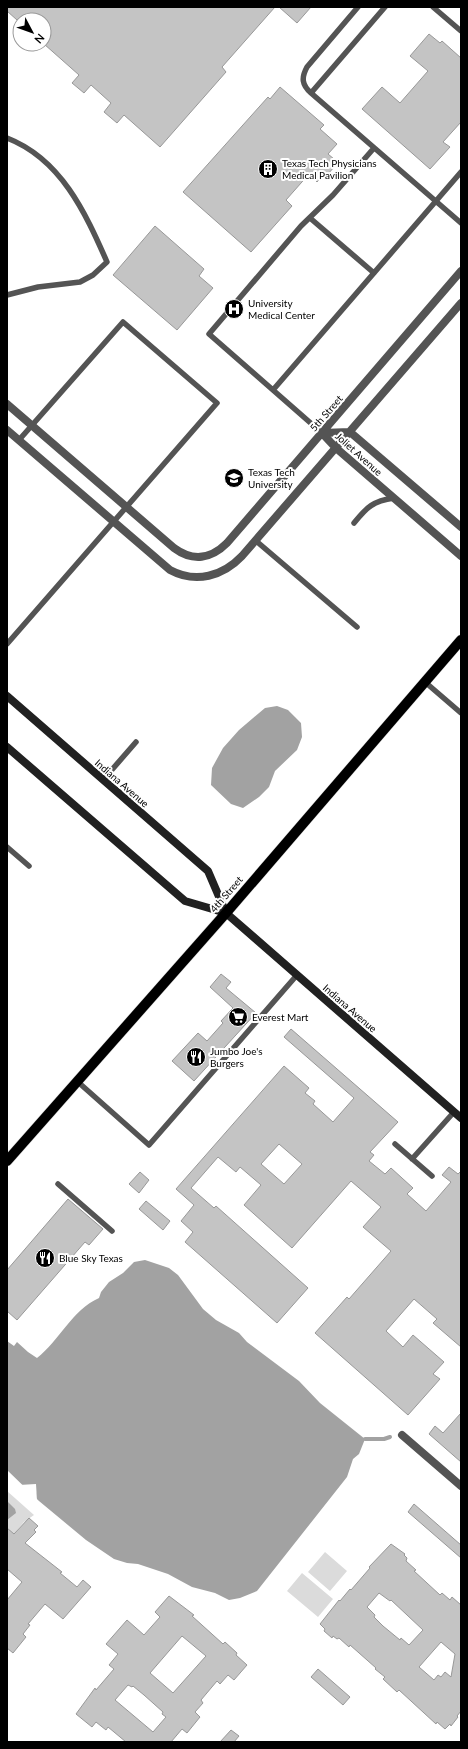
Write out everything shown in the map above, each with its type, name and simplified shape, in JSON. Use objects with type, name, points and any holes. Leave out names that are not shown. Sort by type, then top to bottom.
[{"type":"main road","name":"4th Street","points":[[7,1161],[226,913],[461,640]]},
{"type":"street","name":"5th Street","points":[[126,507],[184,555],[200,558],[216,552],[227,543],[461,271]]},
{"type":"street","points":[[7,430],[170,570],[181,575],[204,577],[218,574],[231,566],[256,540],[461,303]]},
{"type":"street","points":[[7,404],[126,507]]},
{"type":"street","name":"Joliet Avenue","points":[[322,433],[350,432],[461,526]]},
{"type":"street","name":"Joliet Avenue","points":[[322,433],[336,448],[461,556]]},
{"type":"street","name":"Indiana Avenue","points":[[7,696],[208,871],[226,913]]},
{"type":"street","name":"Indiana Avenue","points":[[7,747],[185,900],[226,913],[461,1118]]},
{"type":"street","points":[[402,1436],[461,1486]]},
{"type":"lane","points":[[358,7],[307,67],[302,77],[304,86],[461,224]]},
{"type":"lane","points":[[311,93],[385,7]]},
{"type":"lane","points":[[433,7],[461,31]]},
{"type":"lane","points":[[7,138],[18,142],[42,157],[59,176],[82,210],[107,262],[93,275],[80,282],[38,287],[7,295]]},
{"type":"lane","points":[[322,433],[209,334],[310,218],[333,195],[374,148]]},
{"type":"lane","points":[[273,390],[461,172]]},
{"type":"lane","points":[[310,218],[374,273]]},
{"type":"lane","points":[[7,644],[217,403],[123,322],[19,440]]},
{"type":"lane","points":[[354,523],[371,505],[380,500],[394,498]]},
{"type":"lane","points":[[256,540],[357,627]]},
{"type":"lane","points":[[425,682],[461,713]]},
{"type":"lane","points":[[104,780],[136,742]]},
{"type":"lane","points":[[7,847],[29,866]]},
{"type":"lane","points":[[78,1082],[149,1145],[297,975]]},
{"type":"lane","points":[[412,1159],[454,1112]]},
{"type":"lane","points":[[395,1144],[432,1176]]},
{"type":"lane","points":[[58,1184],[112,1231]]},
{"type":"shaded area","points":[[277,706],[288,710],[301,723],[302,737],[297,750],[275,771],[269,787],[259,797],[243,808],[231,804],[211,785],[212,768],[223,748],[239,730],[265,708]]},
{"type":"shaded area","points":[[145,1260],[169,1268],[178,1275],[203,1309],[216,1320],[239,1333],[247,1342],[299,1381],[320,1403],[365,1439],[359,1454],[353,1459],[347,1477],[257,1591],[240,1598],[229,1600],[215,1593],[192,1587],[168,1574],[138,1564],[127,1563],[114,1559],[86,1540],[39,1501],[7,1470],[7,1341],[14,1346],[17,1342],[37,1358],[81,1310],[89,1303],[99,1298],[101,1292],[109,1282],[123,1273],[134,1262]]},
{"type":"shaded area","points":[[7,1491],[34,1515],[24,1522],[14,1534],[9,1530],[7,1532]]},
{"type":"shaded area","points":[[7,1501],[15,1509],[16,1513],[7,1520]]},
{"type":"shaded area","points":[[325,1552],[347,1571],[330,1591],[308,1572]]},
{"type":"shaded area","points":[[302,1573],[333,1599],[318,1617],[287,1591]]},
{"type":"pier","points":[[36,1484],[37,1501],[19,1485]]},
{"type":"building","points":[[7,7],[275,7],[222,67],[226,72],[160,147],[124,115],[117,123],[104,112],[111,103],[91,85],[84,93],[72,83],[79,75],[52,51],[52,12],[12,12],[12,16],[7,11]]},
{"type":"building","points":[[279,7],[311,7],[297,23]]},
{"type":"building","points":[[429,34],[440,43],[442,41],[461,58],[461,122],[443,142],[450,147],[430,169],[362,109],[382,87],[400,103],[428,71],[410,56]]},
{"type":"building","name":"Texas Tech Physicians Medical Pavilion","points":[[280,87],[324,125],[320,129],[337,144],[328,154],[334,159],[332,161],[336,165],[327,175],[325,173],[317,182],[309,174],[286,200],[292,206],[251,252],[183,192],[268,97],[270,99]]},
{"type":"building","points":[[155,226],[204,269],[199,276],[213,288],[177,330],[113,275]]},
{"type":"building","points":[[221,974],[231,982],[226,988],[256,1013],[194,1081],[172,1061],[198,1033],[207,1041],[223,1023],[221,1021],[233,1008],[210,987]]},
{"type":"building","points":[[291,1029],[398,1122],[370,1152],[374,1155],[369,1161],[385,1174],[391,1168],[413,1188],[407,1194],[426,1211],[451,1182],[442,1175],[449,1167],[458,1174],[461,1171],[461,1347],[433,1323],[437,1319],[414,1299],[386,1331],[403,1347],[413,1335],[444,1362],[433,1374],[440,1379],[408,1415],[315,1333],[347,1297],[349,1299],[391,1251],[363,1227],[381,1207],[351,1181],[292,1248],[244,1205],[261,1185],[240,1167],[236,1172],[218,1157],[191,1188],[214,1208],[216,1206],[308,1288],[277,1323],[185,1242],[193,1232],[181,1221],[194,1205],[176,1189],[284,1066],[309,1088],[305,1093],[315,1101],[313,1104],[333,1122],[354,1098],[284,1037]],"holes":[[[279,1144],[302,1164],[284,1184],[261,1164]]]},
{"type":"building","points":[[140,1172],[149,1180],[139,1193],[129,1184]]},
{"type":"building","name":"Blue Sky Texas","points":[[68,1199],[103,1229],[89,1245],[85,1242],[17,1320],[7,1311],[7,1270]]},
{"type":"building","points":[[146,1201],[170,1221],[163,1230],[139,1209]]},
{"type":"building","points":[[461,1413],[461,1462],[429,1434],[435,1426],[443,1433]]},
{"type":"building","points":[[414,1504],[461,1545],[461,1558],[408,1512]]},
{"type":"building","points":[[29,1518],[38,1526],[34,1530],[36,1532],[25,1543],[62,1572],[60,1573],[77,1587],[83,1580],[91,1587],[63,1619],[45,1604],[28,1624],[30,1625],[23,1634],[26,1637],[13,1653],[7,1648],[7,1600],[22,1582],[7,1569],[7,1528],[14,1534]]},
{"type":"building","points":[[391,1544],[405,1554],[404,1555],[407,1558],[406,1561],[416,1570],[414,1571],[440,1595],[442,1593],[450,1600],[452,1597],[461,1605],[461,1711],[451,1726],[450,1724],[445,1729],[437,1722],[436,1724],[399,1690],[397,1692],[383,1679],[385,1677],[375,1669],[376,1668],[350,1645],[349,1647],[339,1638],[337,1639],[333,1636],[332,1638],[324,1631],[325,1629],[320,1624],[339,1600],[340,1601],[350,1589],[351,1590],[370,1568],[369,1567]],"holes":[[[379,1593],[390,1601],[391,1600],[423,1630],[409,1645],[401,1638],[400,1640],[383,1626],[367,1607]],[[441,1642],[455,1654],[451,1677],[445,1672],[441,1677],[438,1675],[434,1680],[419,1667]]]},
{"type":"building","points":[[169,1596],[194,1615],[192,1616],[223,1644],[225,1642],[247,1665],[234,1680],[228,1675],[220,1684],[217,1681],[201,1700],[203,1703],[195,1712],[200,1717],[187,1733],[182,1729],[171,1742],[126,1742],[108,1727],[106,1730],[96,1722],[92,1727],[76,1714],[95,1688],[96,1690],[114,1669],[109,1665],[118,1654],[106,1644],[127,1620],[144,1635],[160,1617],[155,1612]],"holes":[[[182,1636],[206,1656],[173,1693],[150,1673]],[[128,1685],[133,1686],[144,1695],[163,1712],[162,1714],[166,1717],[153,1732],[115,1700]]]},
{"type":"building","points":[[318,1669],[350,1697],[343,1705],[311,1677]]},
{"type":"building","points":[[231,1730],[239,1736],[234,1742],[220,1742]]},
{"type":"waterway","points":[[365,1439],[384,1439],[390,1437]]},
{"type":"place","name":"Texas Tech Physicians Medical Pavilion","points":[[268,169]]},
{"type":"place","name":"University Medical Center","points":[[234,309]]},
{"type":"place","name":"Texas Tech University","points":[[234,478]]},
{"type":"place","name":"Everest Mart","points":[[238,1017]]},
{"type":"place","name":"Jumbo Joe's Burgers","points":[[196,1057]]},
{"type":"place","name":"Blue Sky Texas","points":[[45,1258]]}]
